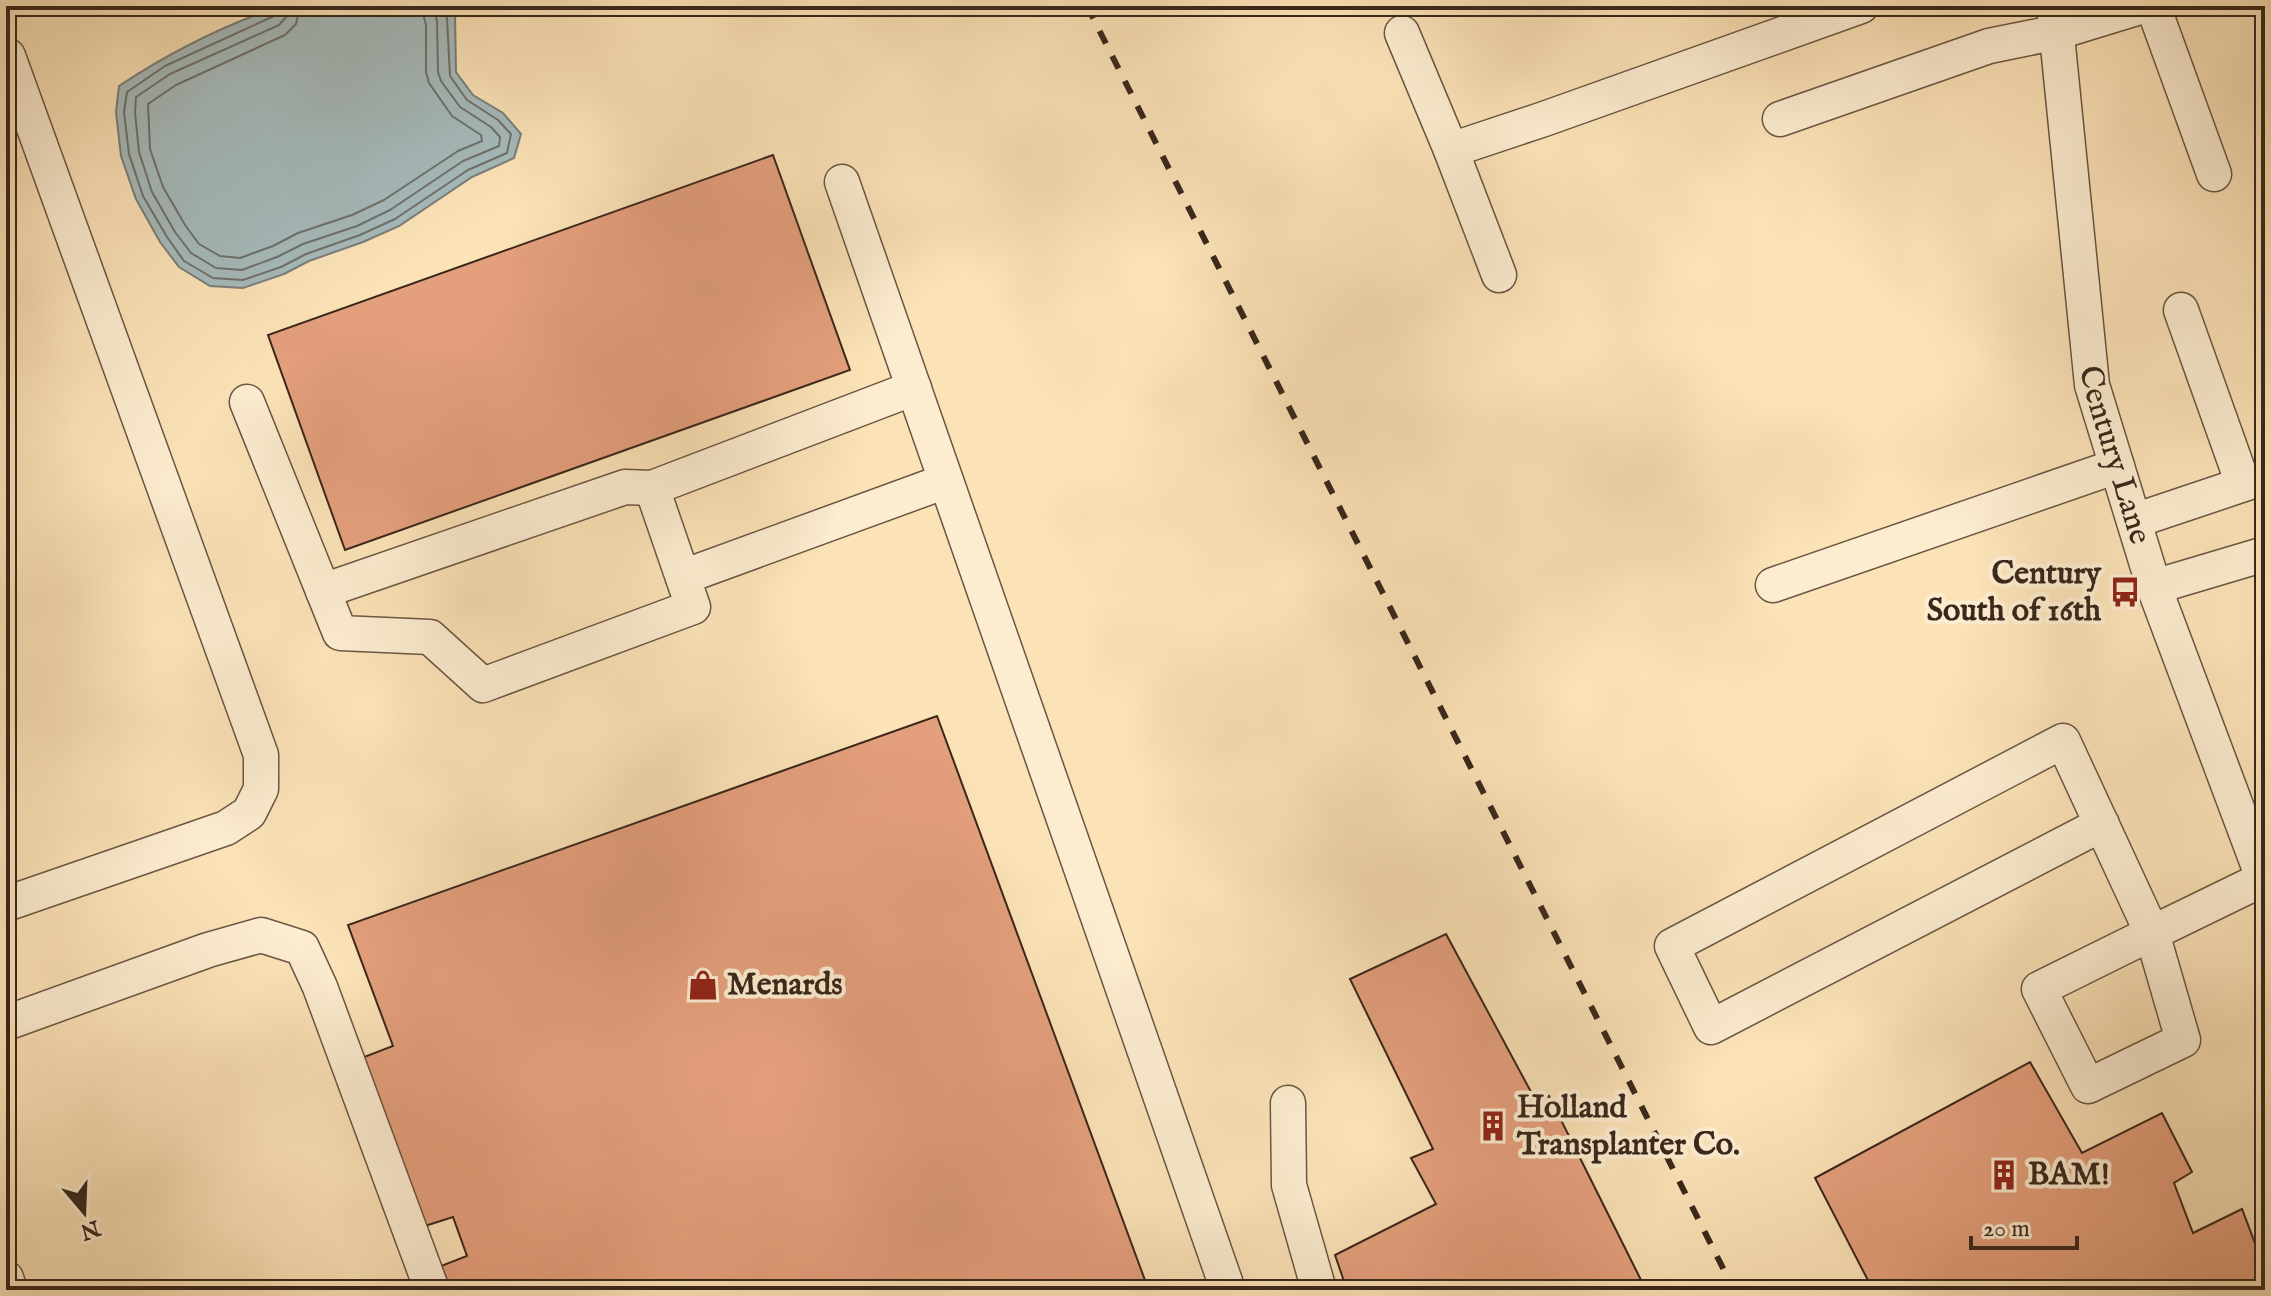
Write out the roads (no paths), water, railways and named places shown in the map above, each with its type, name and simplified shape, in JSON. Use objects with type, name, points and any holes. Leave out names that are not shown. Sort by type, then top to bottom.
[{"type":"street","points":[[1451,150],[1861,6]]},
{"type":"street","points":[[1780,119],[1989,46],[2056,19],[2143,6]]},
{"type":"street","points":[[2153,6],[2214,174]]},
{"type":"street","name":"Century Lane","points":[[2056,19],[2092,385],[2154,587],[2254,819],[2264,881]]},
{"type":"street","points":[[1402,33],[1499,275]]},
{"type":"street","points":[[6,904],[226,828],[249,813],[261,789],[261,755],[8,56]]},
{"type":"street","points":[[842,182],[1228,1290]]},
{"type":"street","points":[[2134,521],[2254,481],[2181,310]]},
{"type":"street","points":[[323,591],[625,487],[652,488],[914,388]]},
{"type":"street","points":[[247,402],[340,633],[430,637],[483,685],[693,607],[652,488]]},
{"type":"street","points":[[1773,585],[2117,466]]},
{"type":"street","points":[[683,577],[946,481]]},
{"type":"street","points":[[2154,587],[2262,565]]},
{"type":"street","points":[[2102,824],[1711,1027],[1672,946],[2063,741],[2102,824],[2152,933],[2183,1040],[2088,1086],[2039,989],[2152,933],[2264,881]]},
{"type":"street","points":[[6,1023],[208,950],[261,935],[302,948],[320,987],[432,1290]]},
{"type":"street","points":[[1288,1103],[1289,1185],[1319,1290]]},
{"type":"street","points":[[6,1278],[10,1290]]},
{"type":"water","points":[[281,6],[449,6],[455,13],[456,72],[473,95],[503,113],[521,134],[514,158],[472,177],[399,226],[243,288],[210,286],[179,267],[160,242],[136,199],[121,156],[116,112],[119,86],[197,41]]},
{"type":"railway","points":[[1087,6],[1734,1290]]},
{"type":"place","name":"Century South of 16th","points":[[2125,592]]},
{"type":"place","name":"Menards","points":[[703,985]]},
{"type":"place","name":"Holland Transplanter Co.","points":[[1493,1126]]},
{"type":"place","name":"BAM!","points":[[2004,1175]]}]
